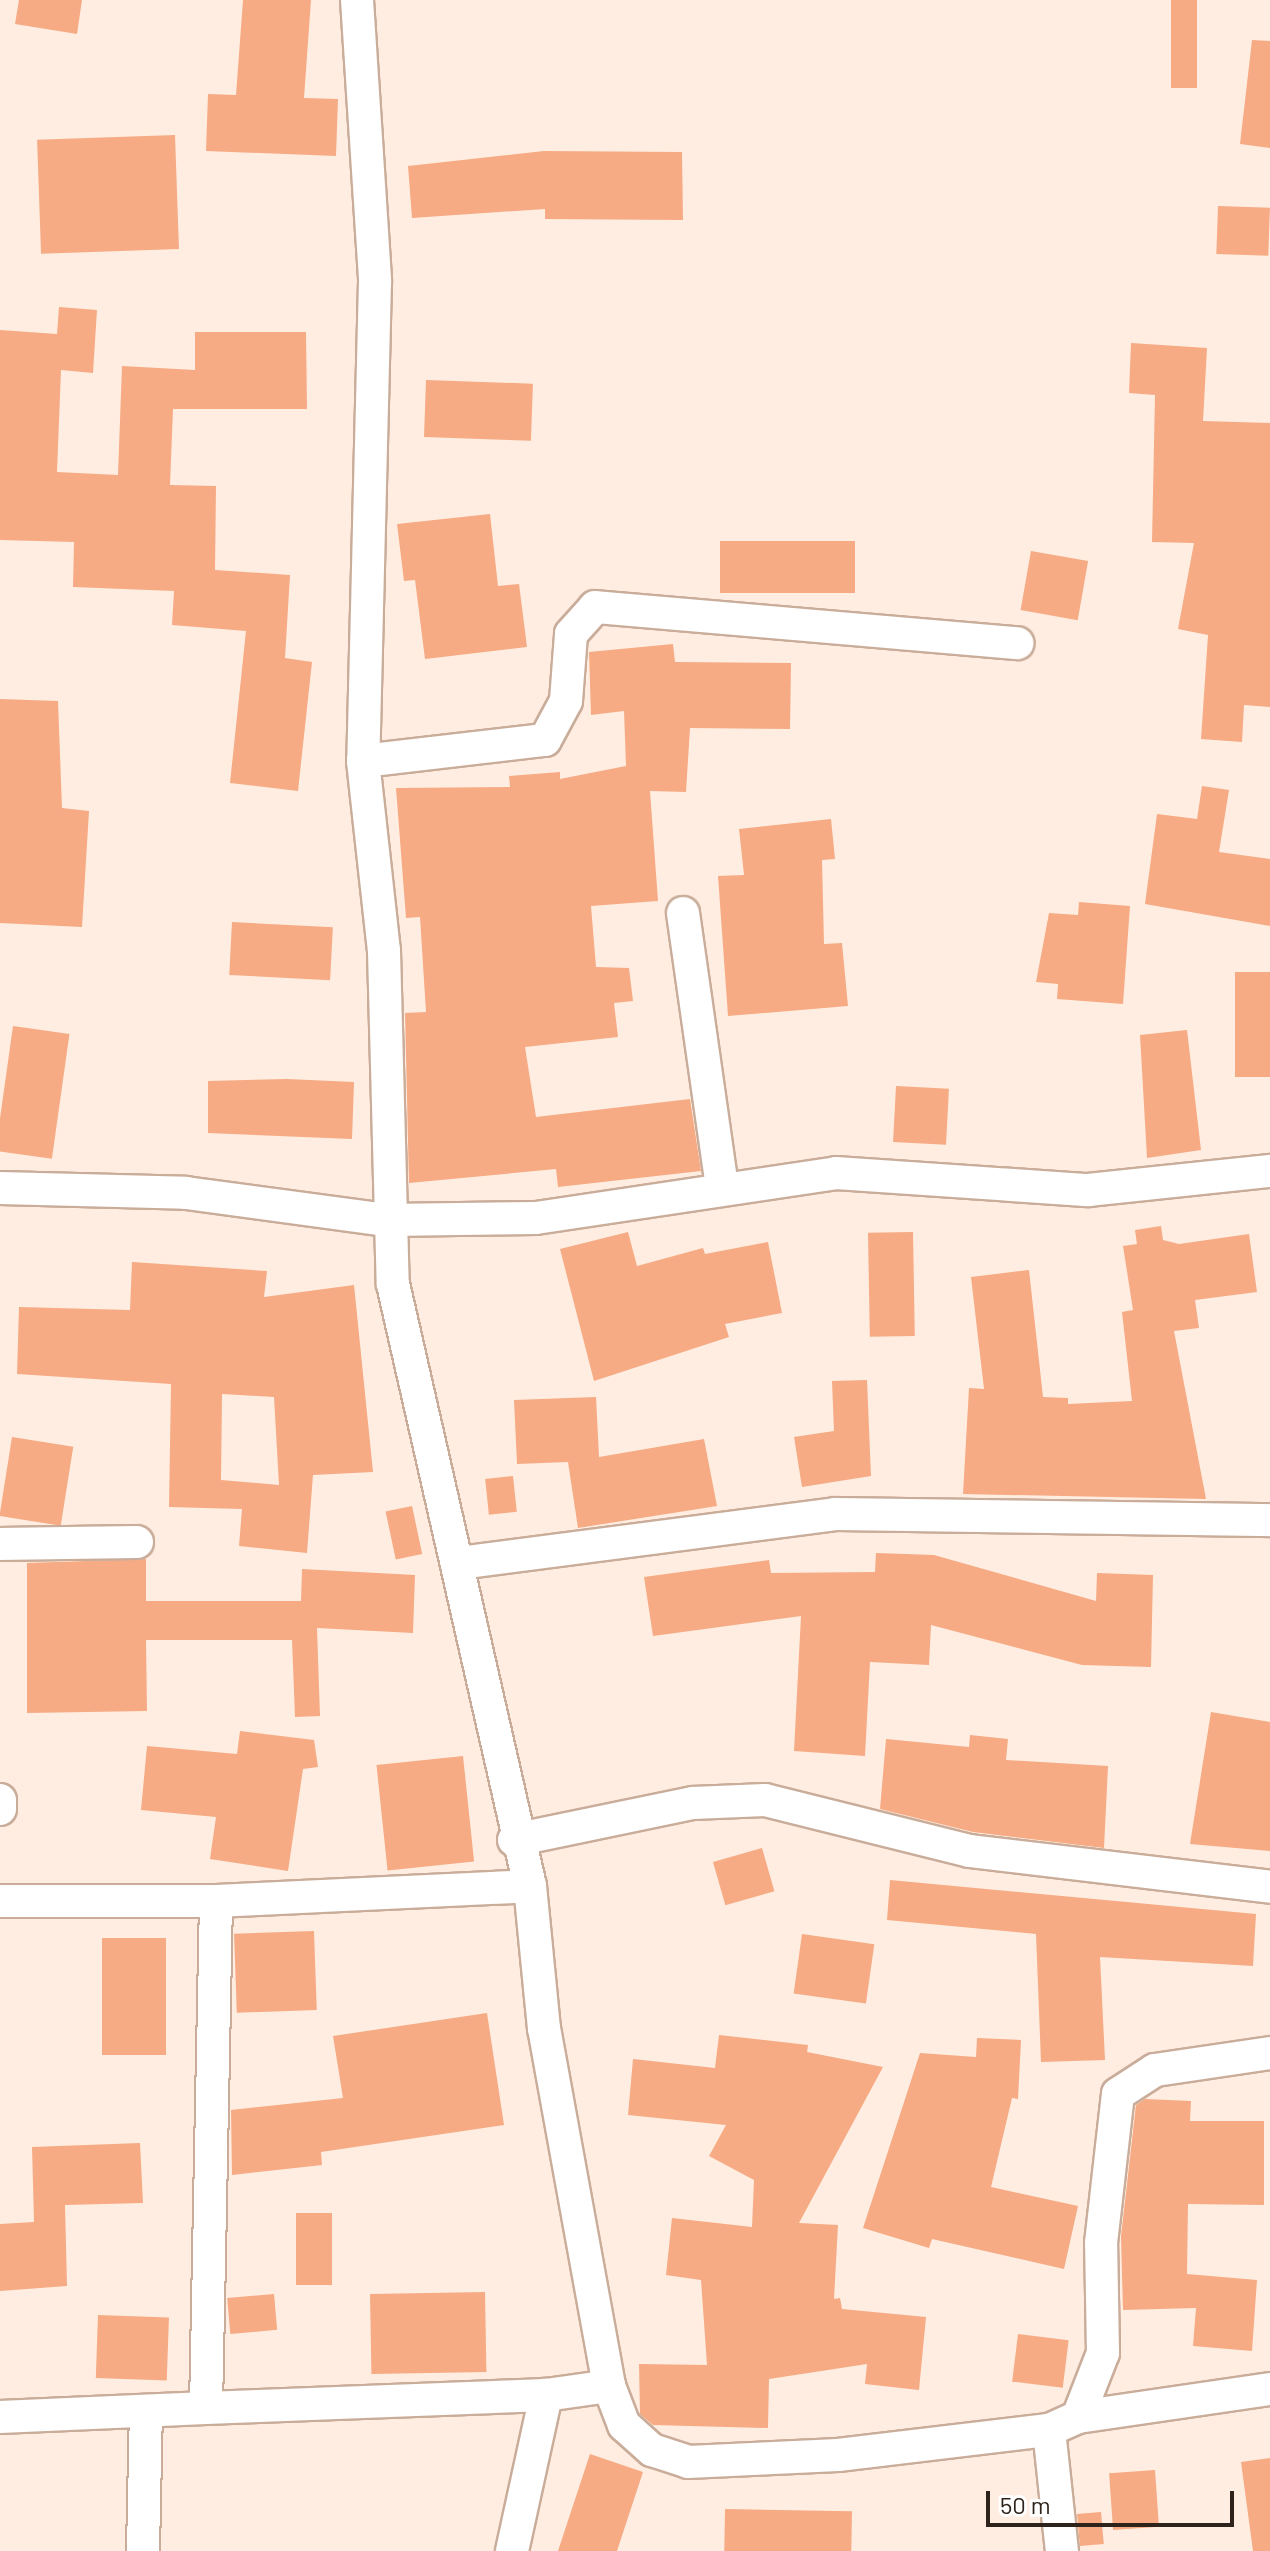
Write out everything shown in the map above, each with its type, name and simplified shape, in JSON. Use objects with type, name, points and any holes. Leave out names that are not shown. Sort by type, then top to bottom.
[{"type":"street","points":[[357,0],[375,281],[363,761],[384,951],[387,1220],[400,1332],[459,1563],[514,1840],[530,1886],[544,2028],[609,2386],[624,2425],[652,2450],[688,2462],[838,2455],[1064,2424],[1270,2389]]},
{"type":"street","points":[[363,761],[545,740],[566,701],[571,634],[595,607],[1017,643]]},
{"type":"street","points":[[683,913],[722,1187]]},
{"type":"street","points":[[0,1188],[186,1193],[387,1220],[536,1218],[722,1187],[836,1173],[1088,1190],[1270,1171]]},
{"type":"street","points":[[459,1563],[835,1514],[1270,1520]]},
{"type":"street","points":[[0,1544],[137,1542]]},
{"type":"street","points":[[0,1800],[0,1809]]},
{"type":"street","points":[[514,1840],[693,1803],[765,1800],[970,1851],[1270,1887]]},
{"type":"street","points":[[0,1901],[216,1901],[530,1886]]},
{"type":"street","points":[[206,2408],[216,1901]]},
{"type":"street","points":[[1062,2551],[1064,2424],[1103,2353],[1101,2243],[1118,2094],[1155,2070],[1270,2053]]},
{"type":"street","points":[[0,2417],[546,2395],[609,2386]]},
{"type":"street","points":[[512,2551],[546,2395]]},
{"type":"street","points":[[143,2551],[146,2411]]},
{"type":"building","points":[[19,0],[82,0],[77,34],[15,24]]},
{"type":"building","points":[[243,0],[311,0],[304,98],[338,99],[336,156],[206,151],[208,94],[236,95]]},
{"type":"building","points":[[1171,0],[1197,0],[1197,88],[1171,88]]},
{"type":"building","points":[[1252,40],[1270,41],[1270,148],[1240,144]]},
{"type":"building","points":[[175,135],[179,249],[41,254],[37,140]]},
{"type":"building","points":[[544,151],[682,152],[683,220],[545,219],[545,209],[412,218],[408,166]]},
{"type":"building","points":[[1218,206],[1270,208],[1268,256],[1216,254]]},
{"type":"building","points":[[59,307],[97,310],[93,373],[61,370],[57,472],[118,475],[122,366],[195,370],[195,332],[306,332],[307,409],[173,409],[170,485],[216,486],[215,570],[290,575],[285,658],[312,662],[298,791],[230,783],[246,631],[172,625],[174,591],[73,587],[74,542],[0,540],[0,330],[57,334]]},
{"type":"building","points":[[1131,343],[1207,348],[1203,421],[1270,423],[1270,707],[1244,705],[1242,742],[1201,739],[1208,635],[1178,629],[1194,543],[1152,542],[1155,395],[1129,393]]},
{"type":"building","points":[[426,380],[533,384],[531,441],[424,437]]},
{"type":"building","points":[[490,514],[498,586],[519,584],[527,647],[425,659],[415,580],[404,581],[397,524]]},
{"type":"building","points":[[720,541],[855,541],[855,593],[720,593]]},
{"type":"building","points":[[1031,551],[1088,561],[1078,620],[1021,610]]},
{"type":"building","points":[[673,644],[675,662],[791,663],[790,729],[690,728],[686,792],[650,791],[658,901],[591,906],[596,967],[629,968],[633,1001],[614,1003],[618,1037],[525,1047],[536,1117],[690,1099],[701,1171],[558,1187],[556,1169],[409,1183],[405,1013],[426,1012],[420,917],[406,918],[396,788],[510,787],[509,776],[560,772],[560,779],[626,766],[624,711],[591,715],[589,652]]},
{"type":"building","points":[[0,699],[58,701],[62,808],[89,811],[82,927],[0,923]]},
{"type":"building","points":[[1202,786],[1229,790],[1219,852],[1270,859],[1270,926],[1145,904],[1157,814],[1197,819]]},
{"type":"building","points":[[831,819],[835,859],[822,860],[824,944],[842,943],[848,1006],[728,1016],[718,876],[744,875],[739,829]]},
{"type":"building","points":[[1079,902],[1130,906],[1123,1004],[1057,999],[1058,984],[1036,982],[1049,913],[1078,915]]},
{"type":"building","points":[[232,922],[333,927],[330,980],[229,975]]},
{"type":"building","points":[[1235,972],[1270,972],[1270,1077],[1235,1077]]},
{"type":"building","points":[[13,1026],[69,1034],[52,1159],[0,1151],[0,1118]]},
{"type":"building","points":[[1187,1030],[1201,1150],[1147,1158],[1140,1035]]},
{"type":"building","points":[[287,1079],[354,1082],[352,1139],[208,1133],[208,1081]]},
{"type":"building","points":[[896,1086],[949,1089],[946,1145],[893,1142]]},
{"type":"building","points":[[1161,1226],[1163,1240],[1179,1244],[1249,1234],[1257,1292],[1195,1300],[1199,1328],[1174,1331],[1206,1499],[963,1494],[969,1388],[984,1389],[971,1277],[1029,1270],[1043,1397],[1068,1398],[1068,1404],[1132,1401],[1122,1312],[1133,1310],[1123,1246],[1137,1244],[1135,1230]]},
{"type":"building","points":[[628,1232],[637,1266],[703,1248],[705,1254],[768,1242],[782,1313],[725,1324],[729,1337],[594,1381],[560,1249]]},
{"type":"building","points":[[913,1232],[915,1336],[870,1337],[868,1233]]},
{"type":"building","points":[[132,1262],[267,1271],[264,1297],[354,1285],[373,1472],[313,1475],[307,1553],[239,1546],[242,1509],[169,1507],[171,1384],[17,1374],[19,1307],[130,1310]],"holes":[[[222,1394],[274,1397],[279,1485],[221,1480]]]},
{"type":"building","points":[[867,1380],[871,1476],[802,1487],[794,1437],[834,1431],[832,1381]]},
{"type":"building","points":[[596,1397],[599,1457],[704,1439],[717,1506],[578,1528],[568,1462],[517,1464],[514,1400]]},
{"type":"building","points":[[12,1437],[73,1447],[61,1526],[0,1516]]},
{"type":"building","points":[[513,1476],[517,1512],[489,1515],[485,1479]]},
{"type":"building","points":[[412,1506],[422,1554],[396,1560],[386,1512]]},
{"type":"building","points":[[876,1553],[934,1555],[1096,1601],[1097,1573],[1153,1575],[1151,1667],[1082,1665],[931,1625],[929,1665],[870,1662],[865,1756],[794,1751],[801,1616],[653,1636],[644,1577],[769,1560],[771,1573],[875,1572]]},
{"type":"building","points":[[146,1559],[146,1601],[301,1601],[302,1569],[415,1575],[413,1633],[317,1628],[320,1716],[295,1717],[292,1640],[146,1640],[147,1711],[27,1713],[27,1563]]},
{"type":"building","points":[[1211,1712],[1270,1722],[1270,1851],[1190,1844]]},
{"type":"building","points":[[240,1731],[314,1740],[318,1767],[303,1769],[288,1871],[210,1859],[216,1817],[141,1810],[147,1746],[237,1754]]},
{"type":"building","points":[[970,1735],[1008,1739],[1006,1760],[1108,1766],[1104,1848],[973,1832],[880,1809],[886,1739],[969,1747]]},
{"type":"building","points":[[463,1756],[474,1861],[388,1871],[376,1765]]},
{"type":"building","points":[[762,1848],[774,1891],[725,1905],[713,1862]]},
{"type":"building","points":[[890,1880],[1256,1914],[1253,1966],[1100,1957],[1105,2060],[1041,2062],[1036,1934],[887,1920]]},
{"type":"building","points":[[314,1931],[317,2010],[237,2013],[234,1934]]},
{"type":"building","points":[[802,1934],[874,1944],[866,2004],[794,1993]]},
{"type":"building","points":[[102,1938],[166,1938],[166,2055],[102,2055]]},
{"type":"building","points":[[487,2013],[504,2125],[321,2152],[322,2165],[232,2175],[231,2110],[343,2098],[333,2036]]},
{"type":"building","points":[[719,2035],[808,2045],[807,2052],[883,2067],[799,2223],[838,2225],[834,2299],[840,2298],[842,2309],[926,2317],[919,2390],[865,2384],[867,2364],[769,2379],[768,2428],[653,2425],[640,2414],[639,2364],[707,2365],[701,2280],[666,2275],[672,2218],[752,2227],[754,2180],[709,2156],[726,2125],[628,2115],[633,2059],[715,2068]]},
{"type":"building","points":[[977,2038],[1021,2040],[1018,2099],[1012,2098],[991,2187],[1078,2206],[1064,2269],[932,2239],[929,2248],[863,2228],[920,2053],[976,2057]]},
{"type":"building","points":[[1145,2099],[1191,2101],[1190,2121],[1264,2121],[1264,2205],[1188,2204],[1187,2274],[1257,2280],[1252,2351],[1193,2346],[1196,2308],[1123,2310],[1121,2236],[1136,2105]]},
{"type":"building","points":[[140,2143],[143,2203],[65,2205],[67,2286],[0,2291],[0,2224],[34,2222],[32,2147]]},
{"type":"building","points":[[296,2213],[332,2213],[332,2285],[296,2285]]},
{"type":"building","points":[[485,2292],[486,2372],[371,2374],[370,2294]]},
{"type":"building","points":[[274,2294],[277,2330],[230,2334],[227,2298]]},
{"type":"building","points":[[98,2315],[169,2317],[167,2380],[96,2378]]},
{"type":"building","points":[[1018,2334],[1069,2340],[1063,2388],[1012,2382]]},
{"type":"building","points":[[590,2454],[643,2472],[617,2551],[558,2551]]},
{"type":"building","points":[[1270,2458],[1270,2551],[1253,2551],[1241,2462]]},
{"type":"building","points":[[1155,2470],[1159,2527],[1113,2530],[1109,2473]]},
{"type":"building","points":[[725,2509],[852,2511],[851,2551],[724,2551]]},
{"type":"building","points":[[1101,2512],[1104,2544],[1080,2546],[1077,2514]]}]
